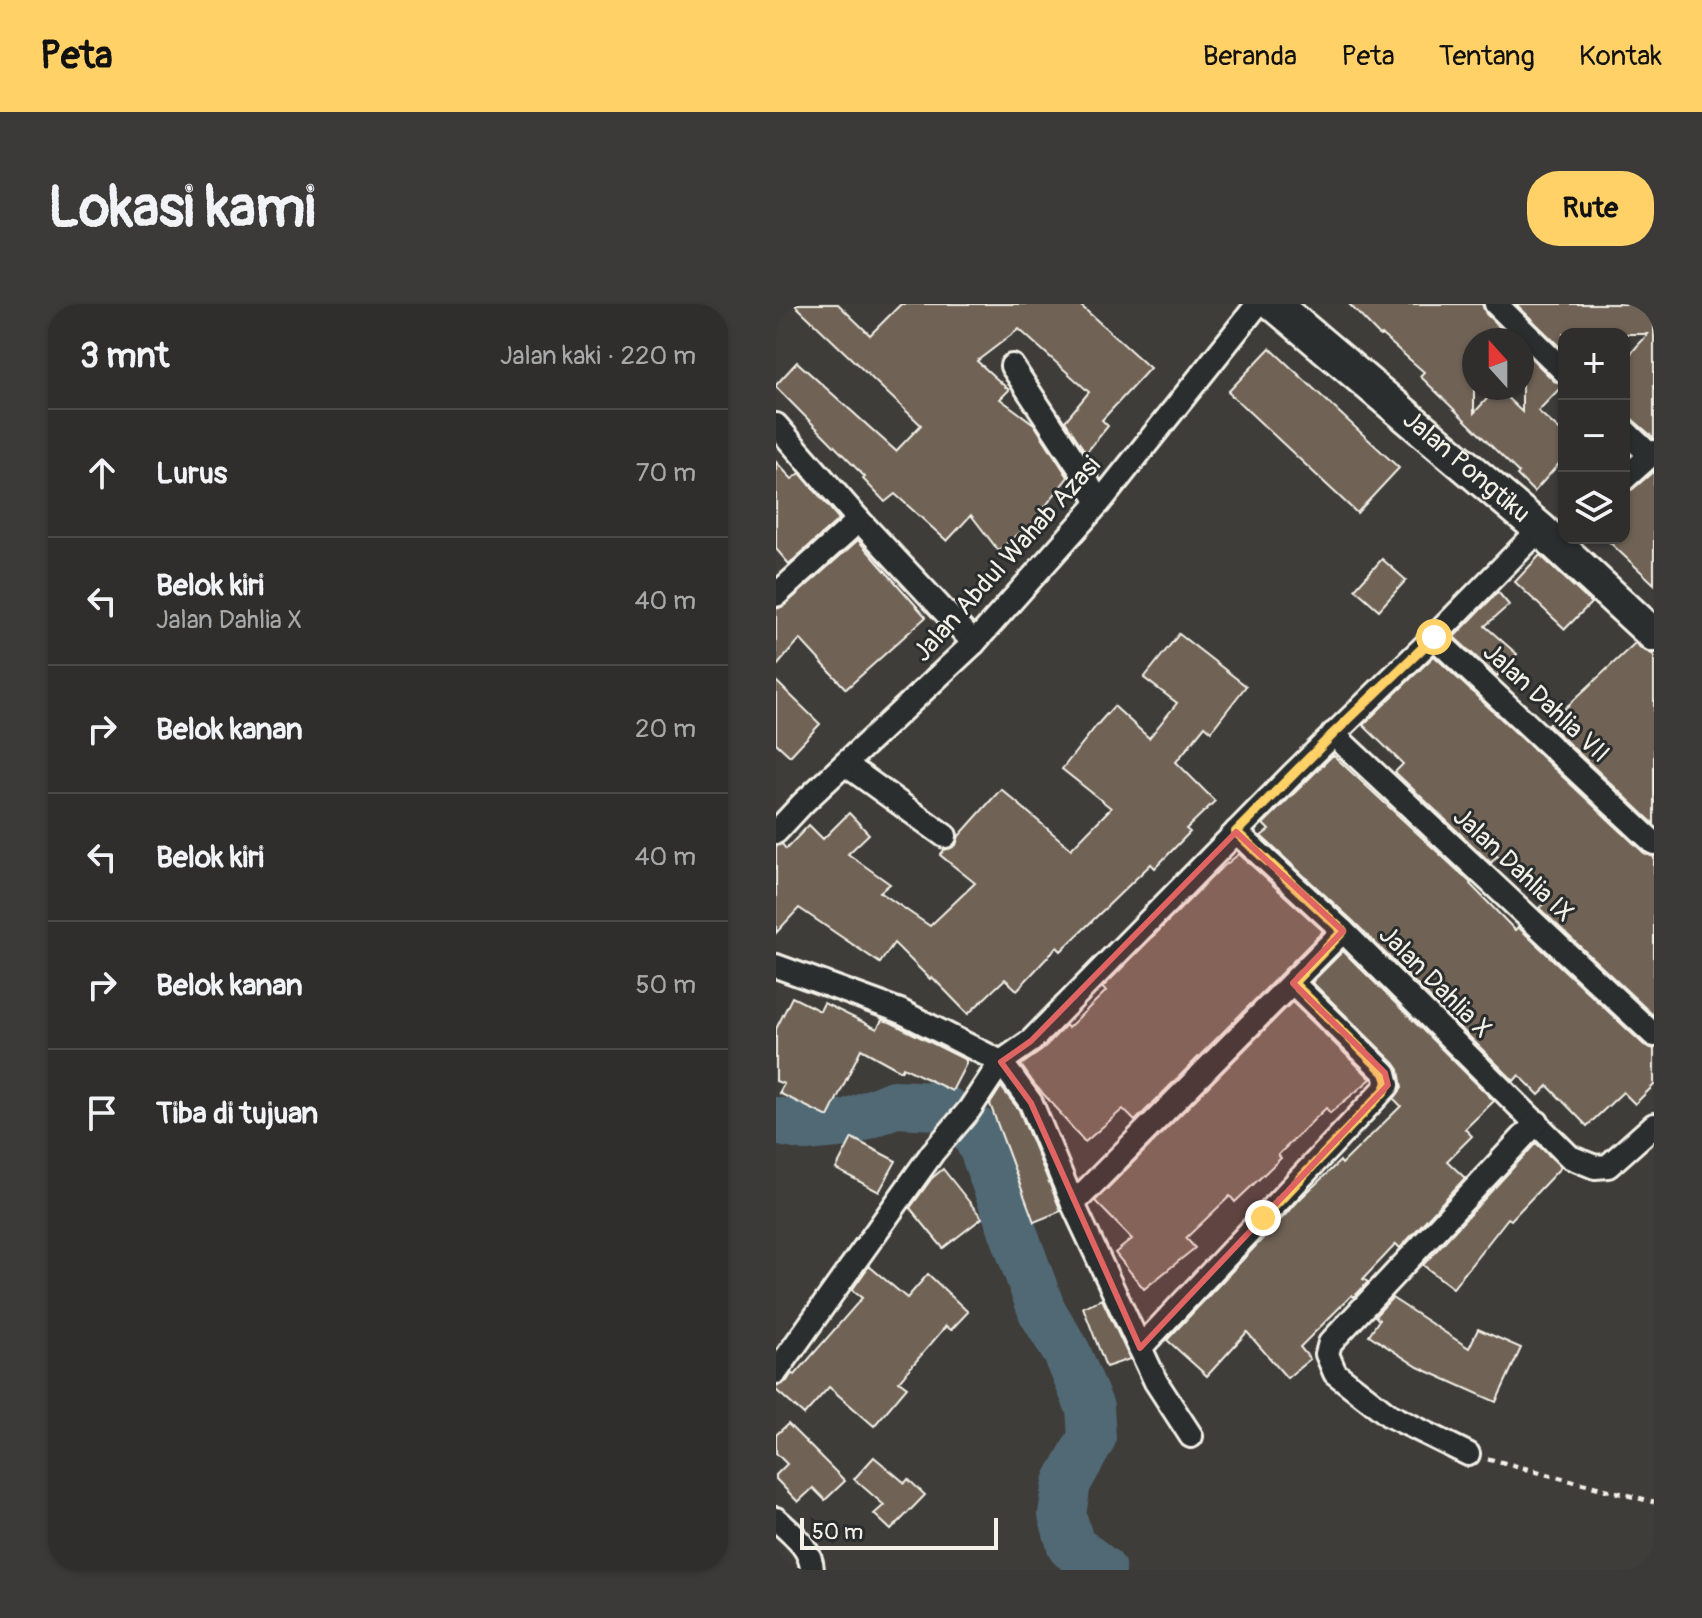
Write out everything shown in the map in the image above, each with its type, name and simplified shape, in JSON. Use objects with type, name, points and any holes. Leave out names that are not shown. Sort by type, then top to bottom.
[{"type":"street","name":"Jalan Abdul Wahab Azasi","points":[[776,832],[974,643],[1099,503],[1258,304]]},
{"type":"street","name":"Jalan Pongtiku","points":[[1274,304],[1552,534],[1654,635]]},
{"type":"street","points":[[1496,304],[1558,365]]},
{"type":"street","points":[[1012,366],[1099,503]]},
{"type":"street","points":[[776,425],[859,520],[974,643]]},
{"type":"street","points":[[1630,435],[1652,454],[1630,474]]},
{"type":"street","points":[[776,595],[859,520]]},
{"type":"street","points":[[776,1372],[1001,1062],[1031,1041],[1333,734],[1434,637],[1552,534]]},
{"type":"street","name":"Jalan Dahlia VII","points":[[1434,637],[1654,843]]},
{"type":"street","name":"Jalan Dahlia IX","points":[[1333,734],[1654,1035]]},
{"type":"street","points":[[845,764],[945,836]]},
{"type":"street","name":"Jalan Dahlia X","points":[[1236,832],[1343,931],[1570,1157],[1595,1167],[1608,1166],[1654,1125]]},
{"type":"street","points":[[1073,1204],[1343,931]]},
{"type":"street","points":[[776,966],[900,1011],[1001,1062],[1031,1103],[1073,1204],[1156,1382],[1191,1436]]},
{"type":"street","points":[[1140,1348],[1388,1085],[1385,1073],[1293,983]]},
{"type":"street","points":[[1468,1454],[1389,1415],[1335,1373],[1327,1354],[1330,1343],[1537,1122]]},
{"type":"street","points":[[776,1519],[808,1551],[812,1570]]},
{"type":"path","points":[[1468,1454],[1654,1502]]},
{"type":"highlighted area","points":[[1236,832],[1343,931],[1293,983],[1385,1073],[1388,1085],[1140,1348],[1031,1103],[1001,1062],[1031,1041]]},
{"type":"building","points":[[794,304],[838,304],[870,335],[901,304],[1079,304],[1150,368],[1102,420],[1108,426],[1086,453],[1065,421],[1089,392],[1019,329],[977,361],[1009,390],[1000,399],[1034,424],[1068,477],[1041,512],[1043,515],[998,550],[971,515],[947,541],[895,494],[885,502],[863,479],[865,477],[776,387],[797,362],[896,451],[921,425]]},
{"type":"building","points":[[1349,304],[1482,304],[1486,314],[1501,328],[1462,328],[1462,400],[1474,400],[1474,413],[1486,400],[1510,400],[1522,412],[1522,400],[1534,400],[1534,361],[1558,383],[1558,390],[1538,411],[1558,429],[1558,465],[1534,492],[1517,475],[1519,473],[1420,376],[1424,372],[1380,336]]},
{"type":"building","points":[[1516,304],[1645,304],[1654,311],[1654,438],[1630,417],[1630,354],[1648,334],[1630,334],[1630,328],[1558,328],[1558,345]]},
{"type":"building","points":[[1270,348],[1399,468],[1357,513],[1228,392]]},
{"type":"building","points":[[776,462],[792,479],[800,473],[839,519],[789,564],[776,549]]},
{"type":"building","points":[[1654,471],[1654,584],[1611,544],[1630,544],[1630,490]]},
{"type":"building","points":[[858,540],[926,617],[846,689],[800,639],[776,667],[776,609],[785,605]]},
{"type":"building","points":[[1540,555],[1591,603],[1565,629],[1515,582]]},
{"type":"building","points":[[1382,559],[1406,580],[1379,610],[1355,589]]},
{"type":"building","points":[[1498,592],[1509,605],[1485,626],[1517,654],[1497,676],[1454,637]]},
{"type":"building","points":[[1179,634],[1246,686],[1211,731],[1205,726],[1176,762],[1215,801],[1186,829],[1190,832],[1155,868],[1151,864],[1061,951],[1057,947],[1017,990],[1005,979],[968,1014],[894,943],[880,963],[799,908],[776,933],[776,846],[782,844],[786,849],[809,825],[823,839],[849,813],[869,834],[848,854],[890,884],[880,892],[930,926],[975,883],[940,855],[956,845],[959,836],[1001,789],[1071,849],[1111,808],[1062,769],[1114,706],[1149,738],[1177,703],[1144,678]]},
{"type":"building","points":[[1635,643],[1654,655],[1654,824],[1548,724]]},
{"type":"building","points":[[1434,656],[1644,853],[1654,857],[1654,1016],[1539,908],[1549,900],[1497,856],[1491,863],[1395,772],[1403,764],[1363,725]]},
{"type":"building","points":[[776,681],[820,724],[790,756],[776,743]]},
{"type":"building","points":[[1333,755],[1471,883],[1515,930],[1518,927],[1644,1045],[1654,1049],[1654,1085],[1635,1104],[1623,1092],[1587,1126],[1548,1086],[1539,1095],[1519,1075],[1514,1081],[1353,921],[1261,836],[1269,830],[1263,824]]},
{"type":"building","points":[[1239,854],[1323,931],[1135,1121],[1123,1109],[1085,1142],[1021,1065],[1041,1051],[1066,1025],[1068,1028],[1106,991],[1102,988],[1219,870]]},
{"type":"building","points":[[1343,951],[1494,1101],[1465,1129],[1472,1136],[1447,1161],[1465,1178],[1400,1248],[1396,1244],[1363,1279],[1368,1282],[1354,1297],[1352,1295],[1300,1347],[1310,1359],[1287,1378],[1247,1332],[1207,1376],[1167,1340],[1302,1197],[1340,1161],[1342,1164],[1401,1106],[1394,1099],[1402,1088],[1395,1064],[1312,982]]},
{"type":"building","points":[[792,997],[820,1011],[824,1003],[877,1029],[882,1020],[890,1022],[966,1060],[966,1064],[952,1091],[903,1067],[901,1071],[861,1049],[828,1117],[779,1093],[784,1084],[776,1081],[776,1029]]},
{"type":"building","points":[[1292,1002],[1371,1079],[1330,1113],[1326,1108],[1278,1155],[1281,1158],[1235,1202],[1230,1196],[1186,1238],[1195,1248],[1144,1289],[1115,1253],[1132,1239],[1095,1201]]},
{"type":"building","points":[[1001,1087],[1019,1110],[1061,1211],[1034,1222],[990,1104]]},
{"type":"building","points":[[852,1138],[896,1161],[879,1192],[836,1169]]},
{"type":"building","points":[[1536,1143],[1561,1167],[1511,1220],[1508,1218],[1453,1288],[1423,1265]]},
{"type":"building","points":[[943,1169],[982,1218],[943,1248],[910,1208],[932,1178]]},
{"type":"building","points":[[869,1266],[907,1298],[928,1274],[968,1312],[951,1330],[946,1326],[899,1381],[907,1387],[874,1426],[829,1387],[804,1415],[776,1387],[787,1381],[792,1373],[795,1375],[862,1298],[852,1290]]},
{"type":"building","points":[[1392,1298],[1469,1348],[1478,1329],[1521,1348],[1496,1402],[1418,1367],[1369,1335],[1379,1320],[1375,1316]]},
{"type":"building","points":[[1102,1299],[1130,1359],[1106,1367],[1083,1307]]},
{"type":"building","points":[[788,1424],[845,1481],[825,1500],[813,1488],[798,1502],[776,1479],[787,1464],[776,1453],[776,1435]]},
{"type":"building","points":[[874,1457],[905,1483],[908,1479],[925,1495],[891,1530],[874,1514],[884,1505],[854,1479]]},
{"type":"waterway","points":[[776,1121],[805,1127],[848,1123],[894,1104],[939,1106],[972,1127],[983,1149],[1042,1311],[1067,1353],[1090,1408],[1092,1438],[1067,1483],[1062,1514],[1071,1546],[1102,1570]]},
{"type":"route","points":[[1263,1218],[1385,1090],[1388,1079],[1293,983],[1343,931],[1236,832],[1434,637]]}]
